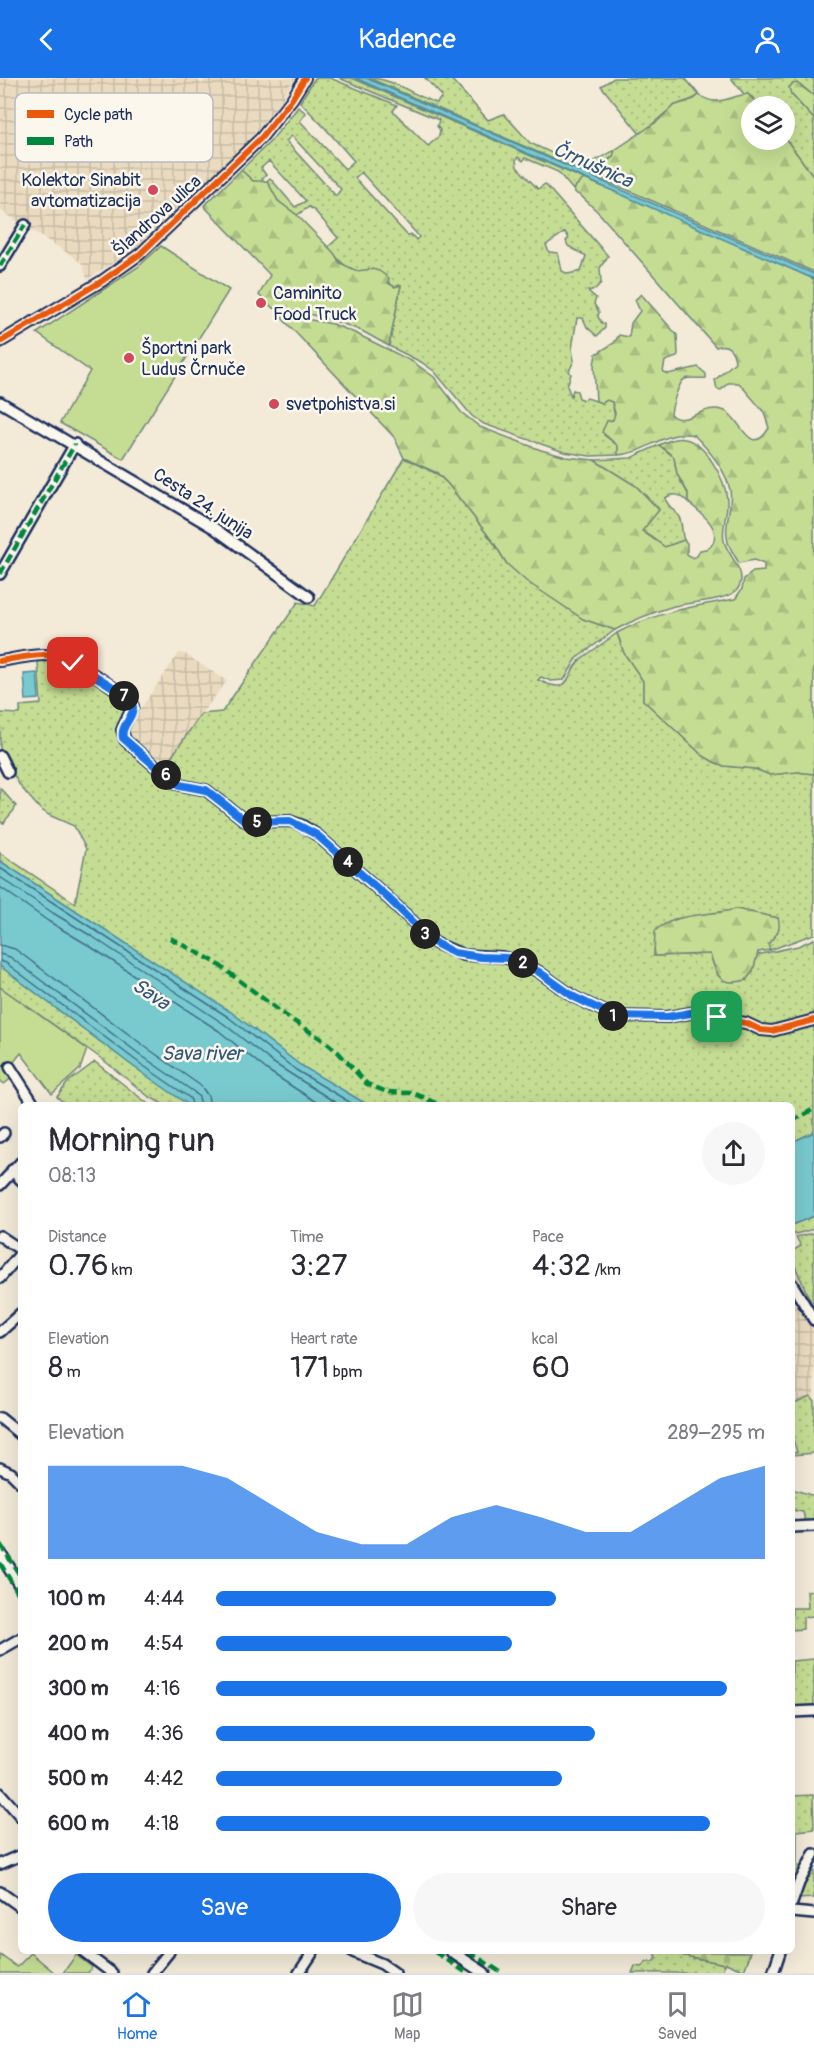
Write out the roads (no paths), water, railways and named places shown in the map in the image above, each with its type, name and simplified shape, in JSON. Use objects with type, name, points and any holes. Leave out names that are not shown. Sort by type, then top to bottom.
[{"type":"main road","points":[[0,1553],[18,1582]]},
{"type":"main road","points":[[455,1954],[484,1973]]},
{"type":"street","name":"Šlandrova ulica","points":[[0,342],[102,281],[140,254],[261,138],[292,99],[305,78]]},
{"type":"street","points":[[0,266],[25,225]]},
{"type":"street","name":"Cesta 24. junija","points":[[0,402],[75,444],[214,528],[309,597]]},
{"type":"street","points":[[0,574],[75,444]]},
{"type":"street","points":[[0,660],[43,655],[61,657],[116,689],[133,706],[123,730],[123,738],[171,780],[180,785],[206,790],[247,822],[290,821],[317,835],[427,936],[444,948],[463,955],[502,957],[519,961],[574,997],[614,1016],[667,1017],[702,1011],[724,1020],[746,1023],[761,1030],[771,1031],[814,1020]]},
{"type":"street","points":[[0,756],[8,772]]},
{"type":"street","points":[[10,1067],[32,1102]]},
{"type":"street","points":[[0,1185],[18,1165]]},
{"type":"street","points":[[12,1170],[18,1177]]},
{"type":"street","points":[[0,1236],[18,1250]]},
{"type":"street","points":[[0,1278],[18,1256]]},
{"type":"street","points":[[795,1289],[814,1320]]},
{"type":"street","points":[[0,1332],[18,1316]]},
{"type":"street","points":[[0,1418],[18,1433]]},
{"type":"street","points":[[0,1468],[18,1479]]},
{"type":"street","points":[[795,1527],[814,1526]]},
{"type":"street","points":[[0,1650],[18,1640]]},
{"type":"street","points":[[795,1712],[814,1711]]},
{"type":"street","points":[[0,1793],[18,1814]]},
{"type":"street","points":[[795,1896],[814,1854]]},
{"type":"street","points":[[0,1864],[18,1856]]},
{"type":"street","points":[[0,1892],[18,1905]]},
{"type":"street","points":[[795,1912],[814,1914]]},
{"type":"street","points":[[87,1954],[112,1973]]},
{"type":"street","points":[[152,1973],[167,1954]]},
{"type":"street","points":[[299,1973],[313,1954]]},
{"type":"street","points":[[358,1954],[382,1964],[395,1973]]},
{"type":"street","points":[[773,1973],[779,1954]]},
{"type":"street","points":[[376,1973],[382,1964]]},
{"type":"water","name":"Črnušnica","points":[[355,78],[366,78],[814,274],[814,279]]},
{"type":"water","points":[[37,673],[39,699],[26,700],[24,674]]},
{"type":"water","name":"Sava river","points":[[0,861],[231,1012],[300,1065],[363,1102],[185,1102],[134,1067],[0,966]]},
{"type":"water","points":[[814,1132],[814,1216],[795,1224],[795,1141]]},
{"type":"place","name":"Kolektor Sinabit avtomatizacija","points":[[153,190]]},
{"type":"place","name":"Caminito Food Truck","points":[[261,303]]},
{"type":"place","name":"Športni park Ludus Črnuče","points":[[129,358]]},
{"type":"place","name":"svetpohistva.si","points":[[274,404]]},
{"type":"water label","name":"Sava","points":[[151,994]]}]
